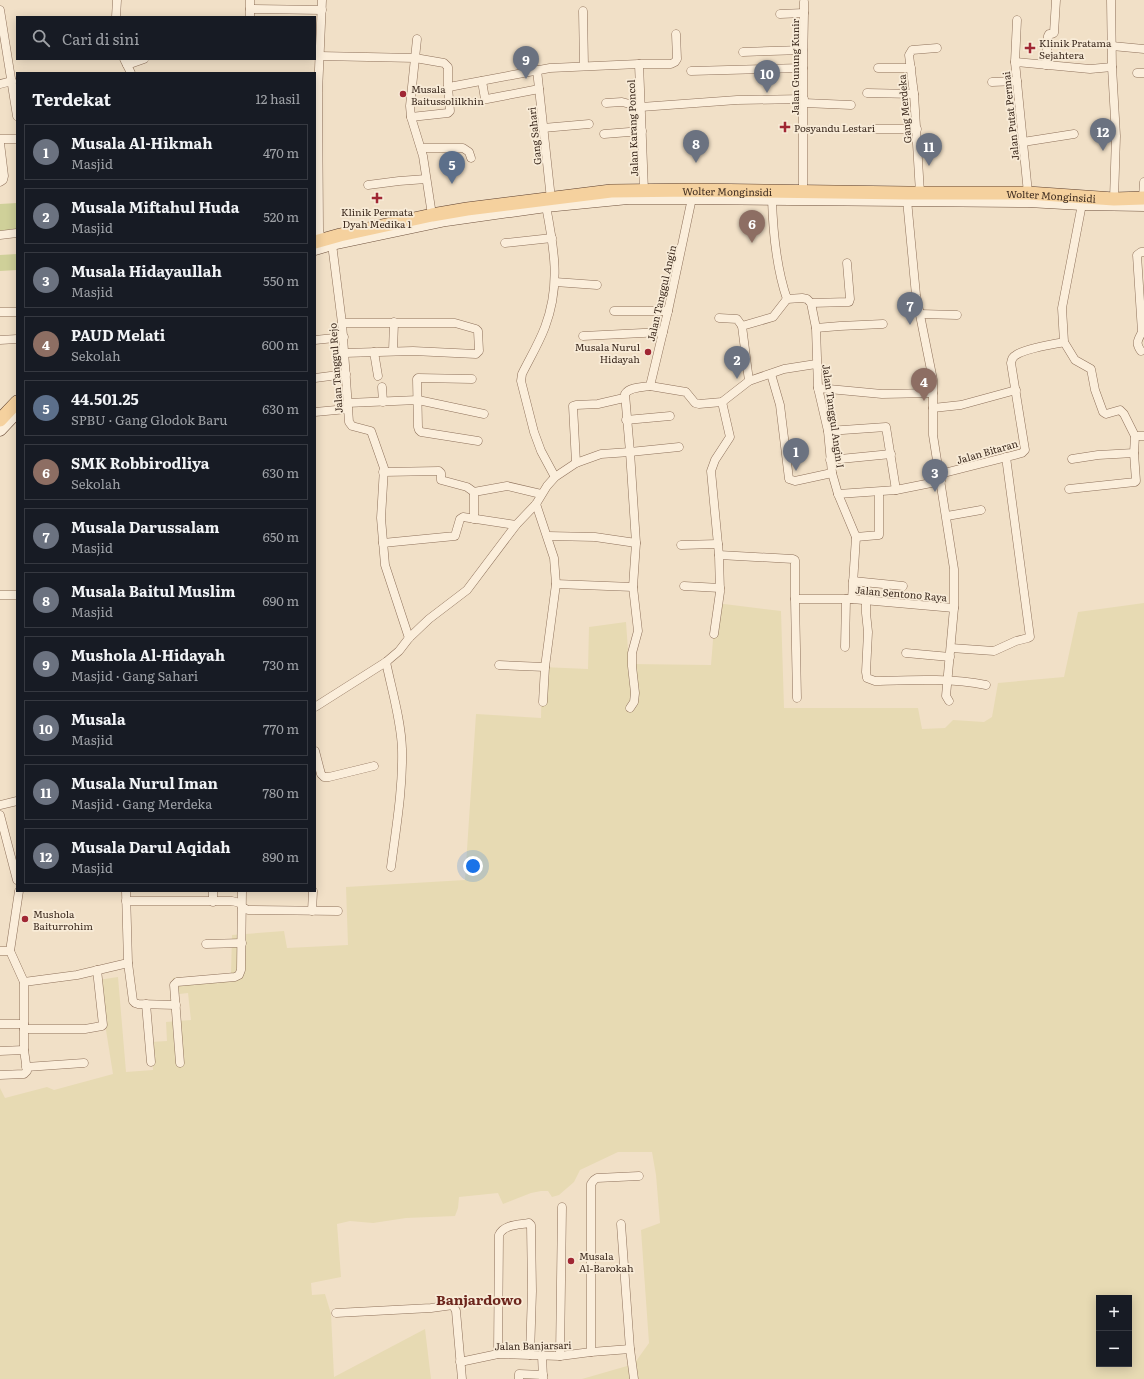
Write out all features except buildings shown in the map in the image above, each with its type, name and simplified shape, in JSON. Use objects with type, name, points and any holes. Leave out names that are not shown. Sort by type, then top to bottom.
[{"type":"main road","name":"Wolter Monginsidi","points":[[321,244],[611,191],[803,192],[926,195],[1082,204],[1144,200]]},
{"type":"main road","name":"Wolter Monginsidi","points":[[321,244],[432,215],[549,202],[628,198],[907,200],[926,195],[1028,193],[1144,200]]},
{"type":"main road","points":[[0,420],[16,403]]},
{"type":"main road","points":[[0,430],[16,413]]},
{"type":"street","points":[[116,16],[117,0]]},
{"type":"street","points":[[250,0],[250,13],[322,10]]},
{"type":"street","name":"Jalan Tanggul Rejo","points":[[322,0],[318,92],[319,222],[321,244],[342,323],[349,422],[351,426],[371,431],[383,465],[381,518],[385,565],[409,638]]},
{"type":"street","points":[[1046,66],[1048,36],[1049,34],[1054,33],[1056,0]]},
{"type":"street","points":[[1111,0],[1112,66],[1116,136],[1114,199]]},
{"type":"street","points":[[804,2],[804,13]]},
{"type":"street","points":[[0,10],[16,109]]},
{"type":"street","points":[[583,11],[584,66]]},
{"type":"street","name":"Jalan Gunung Kunir","points":[[780,14],[804,13],[802,68],[804,101],[803,192]]},
{"type":"street","points":[[1015,62],[1017,20]]},
{"type":"street","points":[[448,87],[550,68],[671,64],[677,59],[676,34]]},
{"type":"street","points":[[417,39],[410,100],[411,117],[421,148],[432,215]]},
{"type":"street","points":[[1112,46],[1144,49]]},
{"type":"street","name":"Gang Merdeka","points":[[926,195],[916,129],[909,52],[912,50],[937,48]]},
{"type":"street","points":[[744,52],[803,50]]},
{"type":"street","points":[[320,56],[415,58],[446,64],[448,67],[450,111],[448,113],[411,117]]},
{"type":"street","points":[[130,72],[125,62],[138,60]]},
{"type":"street","name":"Jalan Putat Permai","points":[[1028,193],[1015,62],[1090,70],[1112,66]]},
{"type":"street","name":"Jalan Karang Poncol","points":[[639,64],[644,191]]},
{"type":"street","points":[[691,71],[802,68]]},
{"type":"street","points":[[878,68],[911,68]]},
{"type":"street","name":"Gang Sahari","points":[[537,70],[544,128],[555,261],[555,282],[545,328],[522,374],[521,381],[534,432],[541,451],[555,477]]},
{"type":"street","points":[[0,84],[12,81]]},
{"type":"street","points":[[482,81],[485,99],[539,89]]},
{"type":"street","points":[[992,82],[1017,81]]},
{"type":"street","points":[[867,93],[914,94]]},
{"type":"street","points":[[606,103],[622,102],[641,107],[737,100],[804,101],[851,105]]},
{"type":"street","points":[[544,128],[589,124]]},
{"type":"street","points":[[875,130],[916,129]]},
{"type":"street","points":[[604,134],[642,131]]},
{"type":"street","points":[[1023,142],[1074,134]]},
{"type":"street","points":[[0,139],[16,139]]},
{"type":"street","points":[[0,143],[4,176],[3,180],[0,182]]},
{"type":"street","points":[[421,148],[463,148],[469,152],[471,158]]},
{"type":"street","points":[[368,185],[426,179]]},
{"type":"street","points":[[1144,182],[1144,200]]},
{"type":"street","name":"Jalan Tanggul Angin","points":[[650,386],[668,312],[692,198]]},
{"type":"street","points":[[772,199],[776,256],[783,289],[787,300]]},
{"type":"street","name":"Jalan Sentono Raya","points":[[795,599],[849,599],[954,608],[954,569],[934,435],[933,380],[915,282],[907,200]]},
{"type":"street","points":[[1069,489],[1135,482],[1135,436],[1122,411],[1120,410],[1106,414],[1103,412],[1094,390],[1091,369],[1075,360],[1064,342],[1062,308],[1072,264],[1082,204]]},
{"type":"street","points":[[0,235],[16,233]]},
{"type":"street","points":[[505,243],[552,238]]},
{"type":"street","points":[[1141,351],[1137,342],[1142,332],[1137,256],[1141,252],[1144,252]]},
{"type":"street","points":[[742,326],[773,316],[787,300],[802,298],[807,299],[811,303],[849,302],[847,263]]},
{"type":"street","points":[[555,282],[597,285]]},
{"type":"street","name":"Jalan Tanggul Angin I","points":[[811,303],[816,328],[818,388],[828,431],[832,473],[838,494],[856,537]]},
{"type":"street","points":[[614,311],[668,312]]},
{"type":"street","points":[[0,312],[16,312]]},
{"type":"street","points":[[920,314],[957,315]]},
{"type":"street","points":[[719,318],[737,319],[742,326],[749,382]]},
{"type":"street","points":[[394,322],[394,351]]},
{"type":"street","points":[[342,323],[455,323],[475,328],[478,331],[479,351],[476,354],[413,351],[344,353]]},
{"type":"street","points":[[816,328],[883,324]]},
{"type":"street","points":[[583,336],[663,332]]},
{"type":"street","points":[[316,340],[344,337]]},
{"type":"street","points":[[0,340],[16,339]]},
{"type":"street","name":"Jalan Bitaran","points":[[838,494],[896,490],[1022,453],[1026,448],[1011,363],[1012,359],[1014,355],[1034,348],[1064,342]]},
{"type":"street","points":[[374,352],[378,376]]},
{"type":"street","points":[[630,708],[634,702],[635,693],[632,653],[638,631],[633,587],[636,543],[630,452],[624,398],[626,391],[650,386],[686,392],[695,403],[699,404],[722,402],[749,382],[784,369],[816,364]]},
{"type":"street","points":[[316,378],[346,374]]},
{"type":"street","points":[[771,374],[780,406],[789,479],[795,481],[832,473]]},
{"type":"street","points":[[472,379],[418,378],[418,430],[421,432],[478,441]]},
{"type":"street","points":[[382,387],[383,402]]},
{"type":"street","points":[[818,388],[882,394],[933,393]]},
{"type":"street","points":[[933,408],[961,405],[1016,390]]},
{"type":"street","points":[[576,463],[573,406],[598,404],[624,398]]},
{"type":"street","points":[[316,412],[347,406],[418,400],[484,414]]},
{"type":"street","points":[[714,634],[720,588],[719,555],[711,471],[715,460],[730,437],[722,402]]},
{"type":"street","points":[[626,420],[670,416]]},
{"type":"street","points":[[828,431],[886,427],[896,490]]},
{"type":"street","points":[[1135,436],[1144,436]]},
{"type":"street","points":[[316,706],[386,662],[399,651],[409,638],[429,619],[467,590],[516,525],[536,504],[541,494],[555,477],[576,463],[601,454],[679,447]]},
{"type":"street","points":[[1072,459],[1098,455],[1134,453]]},
{"type":"street","points":[[830,460],[891,454]]},
{"type":"street","points":[[950,648],[994,651],[1016,641],[1030,637],[1006,457]]},
{"type":"street","points":[[383,472],[439,471],[441,474],[441,480],[467,487],[474,492],[507,486],[541,494]]},
{"type":"street","points":[[474,492],[474,519]]},
{"type":"street","points":[[845,647],[849,599],[853,581],[856,537],[879,535],[879,492]]},
{"type":"street","points":[[536,504],[548,536],[555,564],[556,584],[545,667],[543,702]]},
{"type":"street","points":[[947,516],[981,510]]},
{"type":"street","points":[[383,543],[454,537],[456,536],[461,518],[516,525]]},
{"type":"street","points":[[548,536],[595,537],[636,543]]},
{"type":"street","points":[[681,544],[718,544]]},
{"type":"street","points":[[719,555],[796,560],[795,599],[797,698]]},
{"type":"street","points":[[853,581],[903,586]]},
{"type":"street","points":[[556,584],[633,587]]},
{"type":"street","points":[[684,586],[720,588]]},
{"type":"street","points":[[0,595],[16,595]]},
{"type":"street","points":[[866,600],[868,632],[867,678],[875,681],[967,681],[986,685]]},
{"type":"street","points":[[949,701],[946,696],[954,608]]},
{"type":"street","points":[[906,653],[950,657]]},
{"type":"street","points":[[386,662],[400,724],[402,749],[402,785],[392,867]]},
{"type":"street","points":[[499,665],[545,667]]},
{"type":"street","points":[[316,755],[321,774],[324,777],[374,766]]},
{"type":"street","points":[[0,805],[16,801]]},
{"type":"street","points":[[0,814],[16,876]]},
{"type":"street","points":[[0,1075],[24,1074],[27,1071],[24,1050],[24,982],[10,951],[20,892]]},
{"type":"street","points":[[126,892],[128,963],[133,1001],[135,1003],[176,1005]]},
{"type":"street","points":[[213,892],[213,902]]},
{"type":"street","points":[[180,1063],[174,985],[176,982],[235,977],[239,975],[241,970],[242,943],[242,892]]},
{"type":"street","points":[[312,911],[313,892]]},
{"type":"street","points":[[126,901],[237,902],[248,910],[338,911]]},
{"type":"street","points":[[206,944],[242,943]]},
{"type":"street","points":[[0,951],[10,951]]},
{"type":"street","points":[[24,982],[77,975],[128,963]]},
{"type":"street","points":[[0,1024],[85,1029],[102,1026],[97,970]]},
{"type":"street","points":[[146,1004],[151,1062]]},
{"type":"street","points":[[0,1051],[24,1050]]},
{"type":"street","points":[[26,1067],[84,1064]]},
{"type":"street","points":[[590,1352],[591,1184],[597,1178],[639,1176]]},
{"type":"street","points":[[560,1356],[562,1207]]},
{"type":"street","points":[[498,1354],[499,1235],[500,1231],[507,1227],[529,1224],[531,1225],[532,1291],[530,1355]]},
{"type":"street","points":[[621,1224],[630,1350],[634,1379]]},
{"type":"street","points":[[336,1314],[431,1308],[453,1304],[456,1310],[462,1379]]},
{"type":"street","name":"Jalan Banjarsari","points":[[460,1362],[498,1354],[560,1356],[590,1352],[630,1350]]},
{"type":"street","points":[[519,1379],[519,1374],[543,1377],[542,1355]]},
{"type":"shaded area","points":[[716,603],[781,611],[784,708],[918,708],[922,729],[945,728],[953,720],[984,722],[992,717],[998,683],[1064,677],[1078,612],[1144,603],[1144,1379],[582,1379],[634,1364],[649,1343],[641,1230],[660,1223],[656,1175],[652,1152],[618,1152],[580,1170],[574,1182],[559,1195],[552,1197],[548,1191],[541,1191],[531,1193],[503,1204],[498,1193],[459,1197],[458,1208],[455,1216],[406,1218],[373,1223],[350,1221],[337,1224],[341,1277],[311,1283],[312,1295],[325,1294],[331,1314],[334,1377],[425,1329],[431,1379],[0,1379],[0,1088],[5,1098],[47,1087],[54,1090],[113,1074],[98,980],[118,977],[126,1072],[153,1070],[151,1042],[167,1041],[166,1022],[191,1020],[188,993],[171,995],[173,978],[231,974],[232,935],[284,931],[287,948],[348,945],[346,887],[465,880],[476,714],[541,718],[542,667],[588,669],[589,627],[626,622],[629,664],[711,665]]},
{"type":"green space","points":[[16,203],[16,230],[0,231],[0,204]]},
{"type":"green space","points":[[16,254],[16,270],[0,271],[0,255]]},
{"type":"place","name":"Klinik Pratama Sejahtera","points":[[1030,48]]},
{"type":"place","name":"Mushola Al-Hidayah","points":[[526,79]]},
{"type":"place","name":"Musala","points":[[767,93]]},
{"type":"place","name":"Musala Baitussolilkhin","points":[[403,94]]},
{"type":"place","name":"Posyandu Lestari","points":[[785,127]]},
{"type":"place","name":"Musala Darul Aqidah","points":[[1103,151]]},
{"type":"place","name":"Musala Baitul Muslim","points":[[696,163]]},
{"type":"place","name":"Musala Nurul Iman","points":[[929,166]]},
{"type":"place","name":"44.501.25","points":[[452,184]]},
{"type":"place","name":"Klinik Permata Dyah Medika 1","points":[[377,198]]},
{"type":"place","name":"SMK Robbirodliya","points":[[752,243]]},
{"type":"place","name":"Musala Darussalam","points":[[910,325]]},
{"type":"place","name":"Musala Nurul Hidayah","points":[[648,352]]},
{"type":"place","name":"Musala Miftahul Huda","points":[[737,379]]},
{"type":"place","name":"PAUD Melati","points":[[924,401]]},
{"type":"place","name":"Musala Al-Hikmah","points":[[796,471]]},
{"type":"place","name":"Musala Hidayaullah","points":[[935,492]]},
{"type":"place","name":"Mushola Baiturrohim","points":[[25,919]]},
{"type":"place","name":"Musala Al-Barokah","points":[[571,1261]]},
{"type":"district","name":"Banjardowo","points":[[479,1299]]}]
